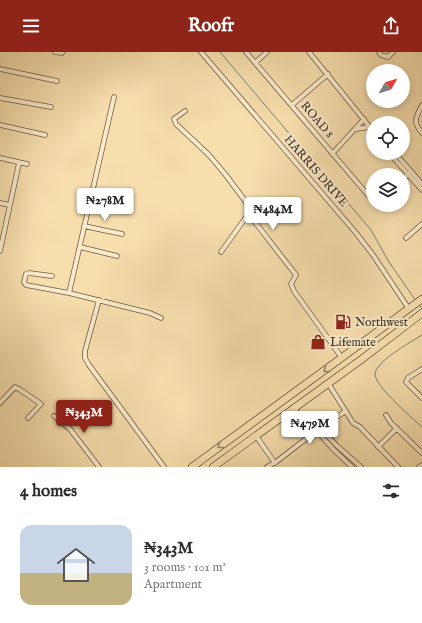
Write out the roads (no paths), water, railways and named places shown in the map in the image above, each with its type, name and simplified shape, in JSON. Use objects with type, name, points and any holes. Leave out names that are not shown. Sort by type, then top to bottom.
[{"type":"highway","points":[[192,467],[422,299]]},
{"type":"highway","points":[[213,467],[292,408],[362,359],[421,314]]},
{"type":"street","points":[[55,52],[62,54]]},
{"type":"street","name":"HARRIS DRIVE","points":[[202,52],[356,233],[411,307]]},
{"type":"street","name":"ROAD 8","points":[[246,52],[366,193]]},
{"type":"street","points":[[255,62],[267,52]]},
{"type":"street","points":[[309,52],[366,122]]},
{"type":"street","points":[[379,52],[381,55],[388,57],[393,52]]},
{"type":"street","points":[[0,69],[57,81]]},
{"type":"street","points":[[292,105],[328,74]]},
{"type":"street","points":[[69,292],[114,97]]},
{"type":"street","points":[[0,98],[51,107]]},
{"type":"street","points":[[422,105],[415,120],[416,126],[422,133]]},
{"type":"street","points":[[184,111],[174,120],[176,124],[214,161],[246,202],[249,213],[294,271],[296,275],[291,284],[294,291],[342,358]]},
{"type":"street","points":[[332,154],[364,119]]},
{"type":"street","points":[[0,125],[45,135]]},
{"type":"street","points":[[356,129],[366,127]]},
{"type":"street","points":[[0,158],[27,164]]},
{"type":"street","points":[[399,161],[405,168]]},
{"type":"street","points":[[0,250],[19,163]]},
{"type":"street","points":[[410,173],[422,184]]},
{"type":"street","points":[[410,173],[422,190]]},
{"type":"street","points":[[91,196],[120,202]]},
{"type":"street","points":[[0,203],[10,205]]},
{"type":"street","points":[[221,252],[249,213]]},
{"type":"street","points":[[406,238],[422,224]]},
{"type":"street","points":[[84,226],[122,234]]},
{"type":"street","points":[[80,247],[117,256]]},
{"type":"street","points":[[52,276],[29,273],[26,274],[24,282],[26,285],[69,292],[150,313],[161,318]]},
{"type":"street","points":[[99,300],[85,351],[85,358],[88,366],[164,467]]},
{"type":"street","points":[[422,369],[408,378],[406,382],[422,398]]},
{"type":"street","points":[[328,383],[354,423],[360,427],[398,467]]},
{"type":"street","points":[[0,403],[15,387],[19,389],[41,404],[28,418]]},
{"type":"street","points":[[292,408],[313,425],[320,428],[336,445],[361,467]]},
{"type":"street","points":[[267,467],[275,463],[320,428],[346,411]]},
{"type":"street","points":[[386,415],[422,453]]},
{"type":"street","points":[[54,416],[70,429],[99,467]]},
{"type":"street","points":[[313,425],[316,431],[352,467]]},
{"type":"street","points":[[378,447],[397,428]]},
{"type":"street","points":[[256,435],[275,463]]},
{"type":"waterway","points":[[220,52],[371,230],[389,262],[416,301]]},
{"type":"waterway","points":[[419,305],[422,309]]},
{"type":"waterway","points":[[422,335],[387,358],[381,363],[375,374],[376,379],[387,393],[422,427]]},
{"type":"place","name":"Northwest","points":[[343,322]]},
{"type":"place","name":"Lifemate","points":[[318,342]]}]
